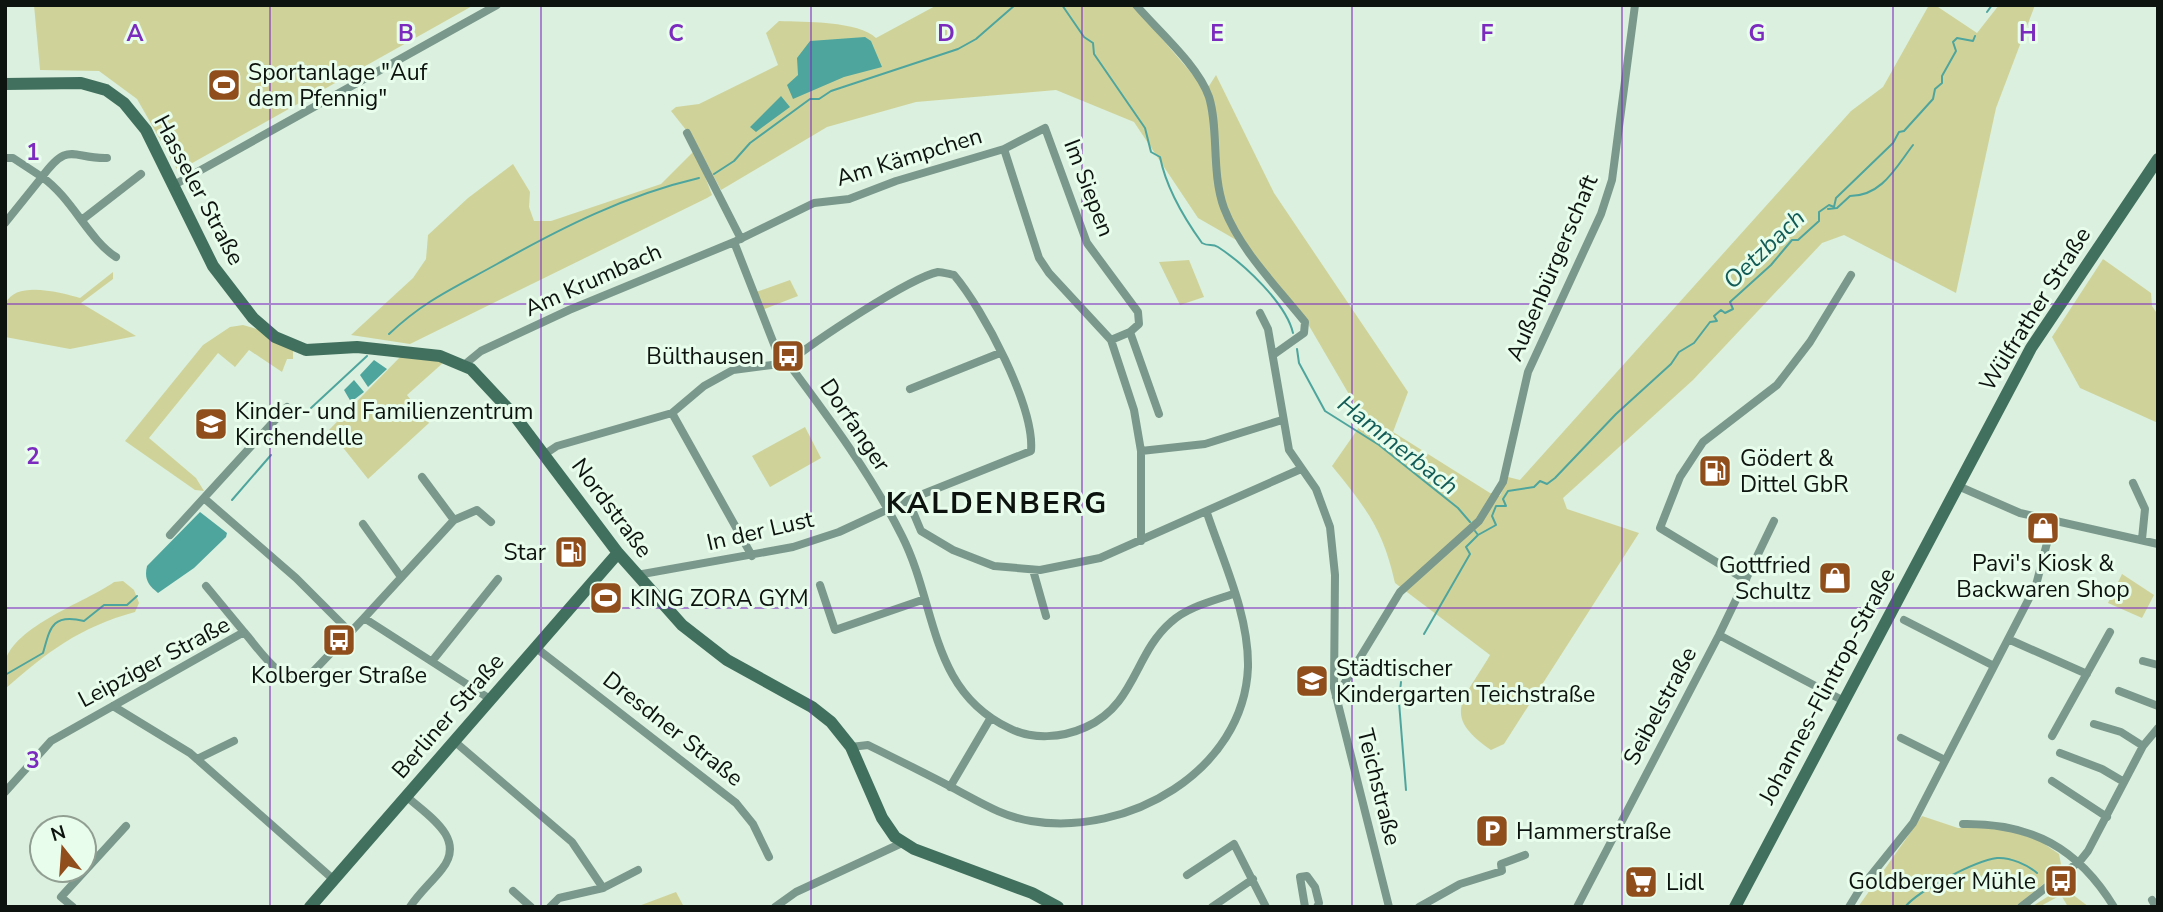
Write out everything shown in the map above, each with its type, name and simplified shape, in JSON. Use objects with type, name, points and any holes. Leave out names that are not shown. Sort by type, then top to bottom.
[{"type":"main road","name":"Hasseler Straße","points":[[5,84],[81,83],[113,94],[141,122],[218,274],[253,318],[275,337],[306,350],[357,347],[440,356],[464,365]]},
{"type":"main road","name":"Wülfrather Straße","points":[[1958,486],[2046,322],[2158,159]]},
{"type":"main road","name":"Nordstraße","points":[[464,365],[500,398],[618,553],[673,616],[705,645],[743,670],[812,707],[831,722],[851,747],[887,827],[902,843]]},
{"type":"main road","name":"Johannes-Flintrop-Straße","points":[[1735,907],[1842,700],[1958,486]]},
{"type":"main road","name":"Berliner Straße","points":[[310,907],[618,553]]},
{"type":"main road","points":[[902,843],[1058,907]]},
{"type":"street","points":[[174,185],[497,5]]},
{"type":"street","points":[[1136,5],[1202,80],[1210,100],[1217,177],[1224,209],[1240,239],[1304,322],[1304,333],[1273,355]]},
{"type":"street","name":"Außenbürgerschaft","points":[[1336,697],[1399,592],[1479,521],[1503,482],[1528,372],[1601,214],[1612,180],[1635,5]]},
{"type":"street","name":"Im Siepen","points":[[1004,149],[1013,142],[1045,128],[1087,243],[1138,312],[1139,324],[1130,332],[1159,415]]},
{"type":"street","points":[[687,133],[737,241],[785,363]]},
{"type":"street","name":"Am Kämpchen","points":[[737,241],[814,203],[849,199],[896,181],[1004,149],[1040,258],[1049,273],[1111,340],[1134,410],[1141,451],[1141,541]]},
{"type":"street","points":[[5,223],[53,163],[66,154],[107,158]]},
{"type":"street","points":[[5,158],[13,158],[55,186],[100,244],[116,257]]},
{"type":"street","points":[[83,219],[141,174]]},
{"type":"street","name":"Am Krumbach","points":[[464,365],[481,351],[607,293],[737,241]]},
{"type":"street","points":[[545,454],[557,446],[672,413],[704,386],[733,370],[785,363],[902,290],[939,272],[954,275],[964,287],[1000,353],[910,389]]},
{"type":"street","points":[[1746,580],[1660,528],[1680,477],[1703,442],[1777,385],[1810,342],[1851,275]]},
{"type":"street","name":"Teichstraße","points":[[1259,313],[1268,329],[1289,450],[1321,501],[1332,540],[1336,697],[1389,907]]},
{"type":"street","points":[[1111,340],[1130,332]]},
{"type":"street","name":"In der Lust","points":[[637,575],[752,556],[839,532],[908,500],[1031,451],[1032,434],[1000,353]]},
{"type":"street","name":"Dorfanger","points":[[785,363],[843,438],[887,509],[904,539],[948,670],[965,696],[990,719]]},
{"type":"street","points":[[170,535],[198,501],[205,499],[287,407]]},
{"type":"street","points":[[672,413],[752,556]]},
{"type":"street","points":[[1141,451],[1205,444],[1282,420]]},
{"type":"street","points":[[908,500],[921,531],[974,560],[1033,570],[1091,561],[1207,513],[1301,469]]},
{"type":"street","points":[[422,477],[454,520],[477,510],[491,522]]},
{"type":"street","points":[[2133,483],[2145,509],[2142,539]]},
{"type":"street","points":[[1958,486],[1992,503],[2158,544]]},
{"type":"street","points":[[205,499],[296,578],[350,632]]},
{"type":"street","points":[[851,747],[868,745],[1000,813],[1030,821],[1070,825],[1124,815],[1169,792],[1208,758],[1222,740],[1239,708],[1248,657],[1244,628],[1207,513]]},
{"type":"street","name":"Leipziger Straße","points":[[5,792],[51,741],[244,632],[282,674],[299,680],[307,678],[454,520]]},
{"type":"street","points":[[1849,907],[1860,889],[1905,836],[2036,585],[2053,520]]},
{"type":"street","name":"Seibelstraße","points":[[1577,907],[1719,635],[1774,521]]},
{"type":"street","points":[[363,524],[401,578]]},
{"type":"street","points":[[904,539],[921,531]]},
{"type":"street","points":[[1033,570],[1046,616]]},
{"type":"street","points":[[433,660],[498,579]]},
{"type":"street","points":[[820,585],[835,629],[925,600]]},
{"type":"street","points":[[206,586],[244,632]]},
{"type":"street","points":[[950,787],[990,719],[1015,731],[1041,737],[1072,733],[1088,726],[1104,716],[1124,696],[1152,645],[1172,620],[1233,594]]},
{"type":"street","points":[[364,618],[490,699]]},
{"type":"street","points":[[1904,620],[1994,666]]},
{"type":"street","points":[[2052,736],[2110,632]]},
{"type":"street","points":[[1719,635],[1842,700]]},
{"type":"street","points":[[2008,639],[2087,674]]},
{"type":"street","name":"Dresdner Straße","points":[[535,647],[736,803],[753,824],[769,858]]},
{"type":"street","points":[[2143,661],[2158,665]]},
{"type":"street","points":[[2119,691],[2158,706]]},
{"type":"street","points":[[113,706],[197,759],[333,879]]},
{"type":"street","points":[[2094,724],[2121,732],[2143,746]]},
{"type":"street","points":[[2021,907],[2080,861],[2107,817],[2143,746],[2158,728]]},
{"type":"street","points":[[1900,738],[1945,760]]},
{"type":"street","points":[[197,759],[234,741]]},
{"type":"street","points":[[454,741],[572,842],[603,888]]},
{"type":"street","points":[[2060,753],[2102,769],[2124,782]]},
{"type":"street","points":[[2052,781],[2107,817]]},
{"type":"street","points":[[406,796],[446,832],[450,845],[444,866],[411,907]]},
{"type":"street","points":[[1963,824],[1992,824],[2026,831],[2080,861],[2114,907]]},
{"type":"street","points":[[73,907],[61,897],[126,827]]},
{"type":"street","points":[[775,907],[796,892],[902,843]]},
{"type":"street","points":[[1187,874],[1234,844],[1266,907]]},
{"type":"street","points":[[1419,907],[1460,884],[1502,871],[1501,864],[1525,855]]},
{"type":"street","points":[[550,907],[559,898],[603,888],[638,870]]},
{"type":"street","points":[[1305,907],[1298,882],[1300,877],[1307,876],[1315,887],[1319,903],[1317,907]]},
{"type":"street","points":[[1212,907],[1253,879]]},
{"type":"street","points":[[513,891],[531,907]]},
{"type":"green space","name":"Sportanlage \"Auf dem Pfennig\"","points":[[34,5],[474,5],[178,171],[137,99],[99,71],[40,70]]},
{"type":"green space","points":[[937,5],[1133,5],[1200,83],[1209,86],[1216,75],[1274,193],[1408,392],[1393,432],[1490,493],[1500,496],[1508,477],[1520,480],[1851,111],[1883,87],[1929,5],[1935,5],[1977,33],[1999,5],[2035,5],[1996,108],[1956,293],[1844,235],[1822,243],[1693,380],[1563,498],[1567,509],[1639,533],[1504,744],[1491,750],[1465,726],[1461,716],[1466,695],[1490,655],[1395,583],[1385,548],[1372,520],[1332,466],[1364,420],[1301,312],[1238,241],[1198,218],[1134,122],[1056,90],[916,102],[827,127],[721,190],[694,140],[671,111],[676,107],[699,104],[778,65],[766,33],[779,21],[844,25],[868,32],[876,38]]},
{"type":"green space","points":[[695,150],[712,195],[707,198],[410,344],[351,335],[413,278],[426,259],[428,235],[468,198],[513,164],[530,192],[529,207],[534,221],[551,221],[661,184]]},
{"type":"green space","points":[[2103,259],[2151,293],[2152,306],[2158,315],[2158,423],[2080,388],[2052,337]]},
{"type":"green space","points":[[1189,260],[1204,297],[1180,305],[1159,262]]},
{"type":"green space","points":[[113,272],[113,279],[81,303],[136,336],[70,349],[5,337],[4,311],[11,296],[19,292],[40,290],[80,298]]},
{"type":"green space","points":[[790,280],[798,296],[762,310],[756,292]]},
{"type":"green space","points":[[243,325],[260,330],[293,351],[293,359],[287,359],[282,372],[249,350],[235,367],[218,353],[149,438],[196,478],[204,491],[195,490],[125,441],[203,345],[230,327]]},
{"type":"green space","points":[[400,357],[444,362],[407,395],[429,423],[368,479],[329,430]]},
{"type":"green space","points":[[805,427],[821,458],[770,487],[752,456]]},
{"type":"green space","points":[[2122,574],[2154,595],[2142,618],[2108,603]]},
{"type":"green space","points":[[123,581],[134,590],[139,603],[135,612],[97,625],[65,642],[5,689],[5,662],[11,649],[22,637],[52,616],[114,582]]},
{"type":"green space","points":[[1922,816],[1958,828],[2002,828],[2040,841],[2059,854],[2062,869],[2015,907],[1858,907]]},
{"type":"green space","points":[[2063,887],[2089,907],[2068,907],[2061,895],[2039,907],[2031,907]]},
{"type":"green space","points":[[676,892],[684,907],[636,907]]},
{"type":"water","points":[[865,37],[871,41],[882,67],[844,77],[793,99],[787,85],[798,75],[797,58],[810,41]]},
{"type":"water","points":[[781,96],[790,107],[756,132],[750,127]]},
{"type":"water","points":[[374,360],[387,369],[368,387],[360,375]]},
{"type":"water","points":[[354,380],[364,392],[351,402],[344,390]]},
{"type":"water","points":[[200,512],[227,533],[226,537],[194,568],[158,593],[148,581],[147,566]]},
{"type":"waterway","points":[[714,174],[734,161],[750,143],[810,99],[819,99],[831,91],[958,49],[976,39],[1015,5]]},
{"type":"waterway","name":"Hammerbach","points":[[1062,5],[1084,37],[1093,43],[1094,54],[1145,128],[1151,152],[1160,157],[1177,202],[1202,243],[1218,247],[1263,285],[1282,309],[1293,333]]},
{"type":"waterway","name":"Oetzbach","points":[[1987,12],[1992,5]]},
{"type":"waterway","name":"Oetzbach","points":[[1478,535],[1496,525],[1492,516],[1496,506],[1506,506],[1503,499],[1508,491],[1534,487],[1540,481],[1547,484],[1555,478],[1616,414],[1671,364],[1679,352],[1694,343],[1710,322],[1717,321],[1714,316],[1721,310],[1725,313],[1733,309],[1730,302],[1771,265],[1792,240],[1798,240],[1819,221],[1819,212],[1829,205],[1834,207],[1836,198],[1893,143],[1899,132],[1904,131],[1933,99],[1935,89],[1942,83],[1942,76],[1956,51],[1953,42],[1957,38],[1973,41],[1975,36]]},
{"type":"waterway","points":[[1828,209],[1837,208],[1850,196],[1861,195],[1880,186],[1913,145]]},
{"type":"waterway","points":[[389,334],[440,295],[545,238],[620,203],[699,178]]},
{"type":"waterway","name":"Hammerbach","points":[[1297,349],[1299,363],[1325,411],[1379,445],[1458,508],[1470,522]]},
{"type":"waterway","points":[[311,408],[367,356]]},
{"type":"waterway","points":[[232,500],[271,455]]},
{"type":"waterway","name":"Hammerbach","points":[[1424,634],[1470,554],[1466,547],[1478,535],[1475,531]]},
{"type":"waterway","points":[[5,675],[43,653],[50,630],[58,621],[84,621],[104,605],[127,605],[137,596]]},
{"type":"waterway","name":"Hammerbach","points":[[1401,682],[1399,702],[1406,790]]},
{"type":"waterway","points":[[1905,907],[1934,885],[1987,860],[2013,860],[2037,873]]},
{"type":"place","name":"Sportanlage \"Auf dem Pfennig\"","points":[[224,85]]},
{"type":"place","name":"Bülthausen","points":[[788,356]]},
{"type":"place","name":"Kinder- und Familienzentrum Kirchendelle","points":[[211,424]]},
{"type":"place","name":"Gödert & Dittel GbR","points":[[1715,471]]},
{"type":"place","name":"Pavi's Kiosk & Backwaren Shop","points":[[2043,528]]},
{"type":"place","name":"Star","points":[[571,552]]},
{"type":"place","name":"Gottfried Schultz","points":[[1835,578]]},
{"type":"place","name":"KING ZORA GYM","points":[[606,598]]},
{"type":"place","name":"Kolberger Straße","points":[[339,640]]},
{"type":"place","name":"Städtischer Kindergarten Teichstraße","points":[[1312,681]]},
{"type":"place","name":"Hammerstraße","points":[[1492,831]]},
{"type":"place","name":"Goldberger Mühle","points":[[2061,881]]},
{"type":"place","name":"Lidl","points":[[1641,882]]},
{"type":"district","name":"KALDENBERG","points":[[997,503]]}]
